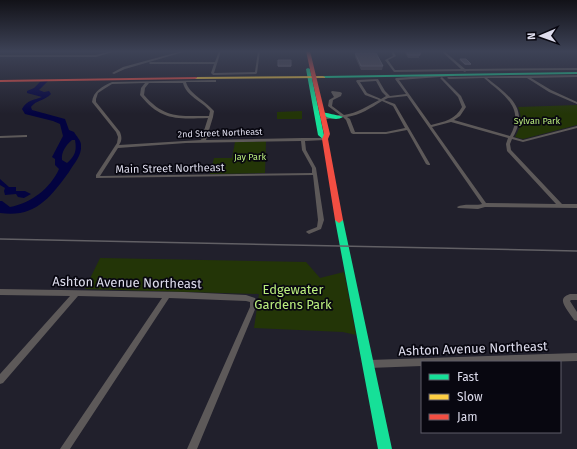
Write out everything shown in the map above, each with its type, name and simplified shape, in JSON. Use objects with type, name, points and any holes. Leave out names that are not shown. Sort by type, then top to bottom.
[{"type":"main road","points":[[311,72],[321,117],[327,134],[325,139],[385,449]]},
{"type":"main road","points":[[0,80],[575,73]]},
{"type":"main road","points":[[0,80],[575,73]]},
{"type":"main road","points":[[202,78],[228,81]]},
{"type":"main road","points":[[321,117],[343,117]]},
{"type":"street","points":[[212,72],[213,74],[256,72]]},
{"type":"street","points":[[517,72],[575,73]]},
{"type":"street","points":[[431,126],[450,120],[461,113],[464,107],[442,78],[527,77],[575,73]]},
{"type":"street","points":[[575,73],[577,81]]},
{"type":"street","points":[[454,75],[397,79],[485,204]]},
{"type":"street","points":[[527,77],[544,88],[577,103]]},
{"type":"street","points":[[485,78],[510,99],[517,111],[518,124],[510,138],[508,145],[509,150],[560,205]]},
{"type":"street","points":[[389,97],[385,94],[377,80],[358,80],[366,94],[394,105],[428,164]]},
{"type":"street","points":[[116,146],[120,140],[119,135],[94,100],[95,95],[99,91],[112,82],[215,81]]},
{"type":"street","points":[[148,82],[142,91],[142,95],[163,114],[176,117],[211,117]]},
{"type":"street","points":[[184,82],[185,88],[210,108],[211,117],[203,142]]},
{"type":"street","points":[[343,117],[360,112],[389,97],[408,95]]},
{"type":"street","points":[[336,97],[330,101],[330,106],[350,122],[353,133],[386,133],[408,129]]},
{"type":"street","points":[[450,120],[510,138],[527,141],[577,127]]},
{"type":"street","points":[[0,137],[26,136]]},
{"type":"street","points":[[303,139],[304,150],[313,164],[321,220],[319,228],[308,232]]},
{"type":"street","name":"2nd Street Northeast","points":[[116,146],[325,139]]},
{"type":"street","name":"Main Street Northeast","points":[[116,146],[98,175],[98,178],[315,174]]},
{"type":"street","points":[[460,207],[478,207],[485,204],[577,206]]},
{"type":"street","name":"Ashton Avenue Northeast","points":[[0,292],[167,295],[246,298],[253,300],[253,307],[192,449]]},
{"type":"street","points":[[0,380],[77,293]]},
{"type":"street","points":[[65,449],[167,295]]},
{"type":"street","points":[[577,298],[570,297],[566,300],[567,304],[577,318]]},
{"type":"street","name":"Ashton Avenue Northeast","points":[[458,361],[577,357]]},
{"type":"street","name":"Ashton Avenue Northeast","points":[[369,364],[421,362]]},
{"type":"green space","name":"Sylvan Park","points":[[577,105],[577,125],[523,139],[515,137],[521,122],[518,107]]},
{"type":"green space","points":[[302,111],[302,119],[277,119],[277,112]]},
{"type":"green space","name":"Jay Park","points":[[266,141],[265,173],[210,174],[214,158],[232,158],[235,142]]},
{"type":"green space","name":"Edgewater Gardens Park","points":[[100,258],[306,262],[320,278],[344,272],[356,335],[343,332],[254,328],[259,294],[85,289]]},
{"type":"shaded area","points":[[48,81],[39,90],[44,92],[49,91],[51,94],[33,105],[31,107],[32,110],[65,119],[69,130],[74,132],[80,141],[80,153],[69,172],[55,190],[40,204],[23,212],[12,214],[0,213],[0,201],[10,207],[25,202],[45,189],[59,169],[55,165],[55,159],[52,157],[63,136],[60,124],[25,114],[22,109],[28,102],[42,97],[27,93],[27,91],[34,88],[40,82]],"holes":[[[72,140],[75,140],[75,153],[67,163],[62,160],[63,151]]]},
{"type":"shaded area","points":[[0,179],[9,187],[16,187],[16,191],[25,191],[31,194],[24,198],[18,197],[16,194],[5,195],[5,188],[0,185]]},
{"type":"railway","points":[[0,239],[577,251]]},
{"type":"traffic: fast","points":[[309,72],[321,135],[325,139]]},
{"type":"traffic: fast","points":[[323,77],[577,73]]},
{"type":"traffic: fast","points":[[323,113],[328,116],[340,117]]},
{"type":"traffic: fast","points":[[339,220],[385,449]]},
{"type":"traffic: slow","points":[[195,78],[323,77]]},
{"type":"traffic: jam","points":[[313,72],[327,134],[325,139],[339,220]]},
{"type":"traffic: jam","points":[[0,81],[195,78]]}]
